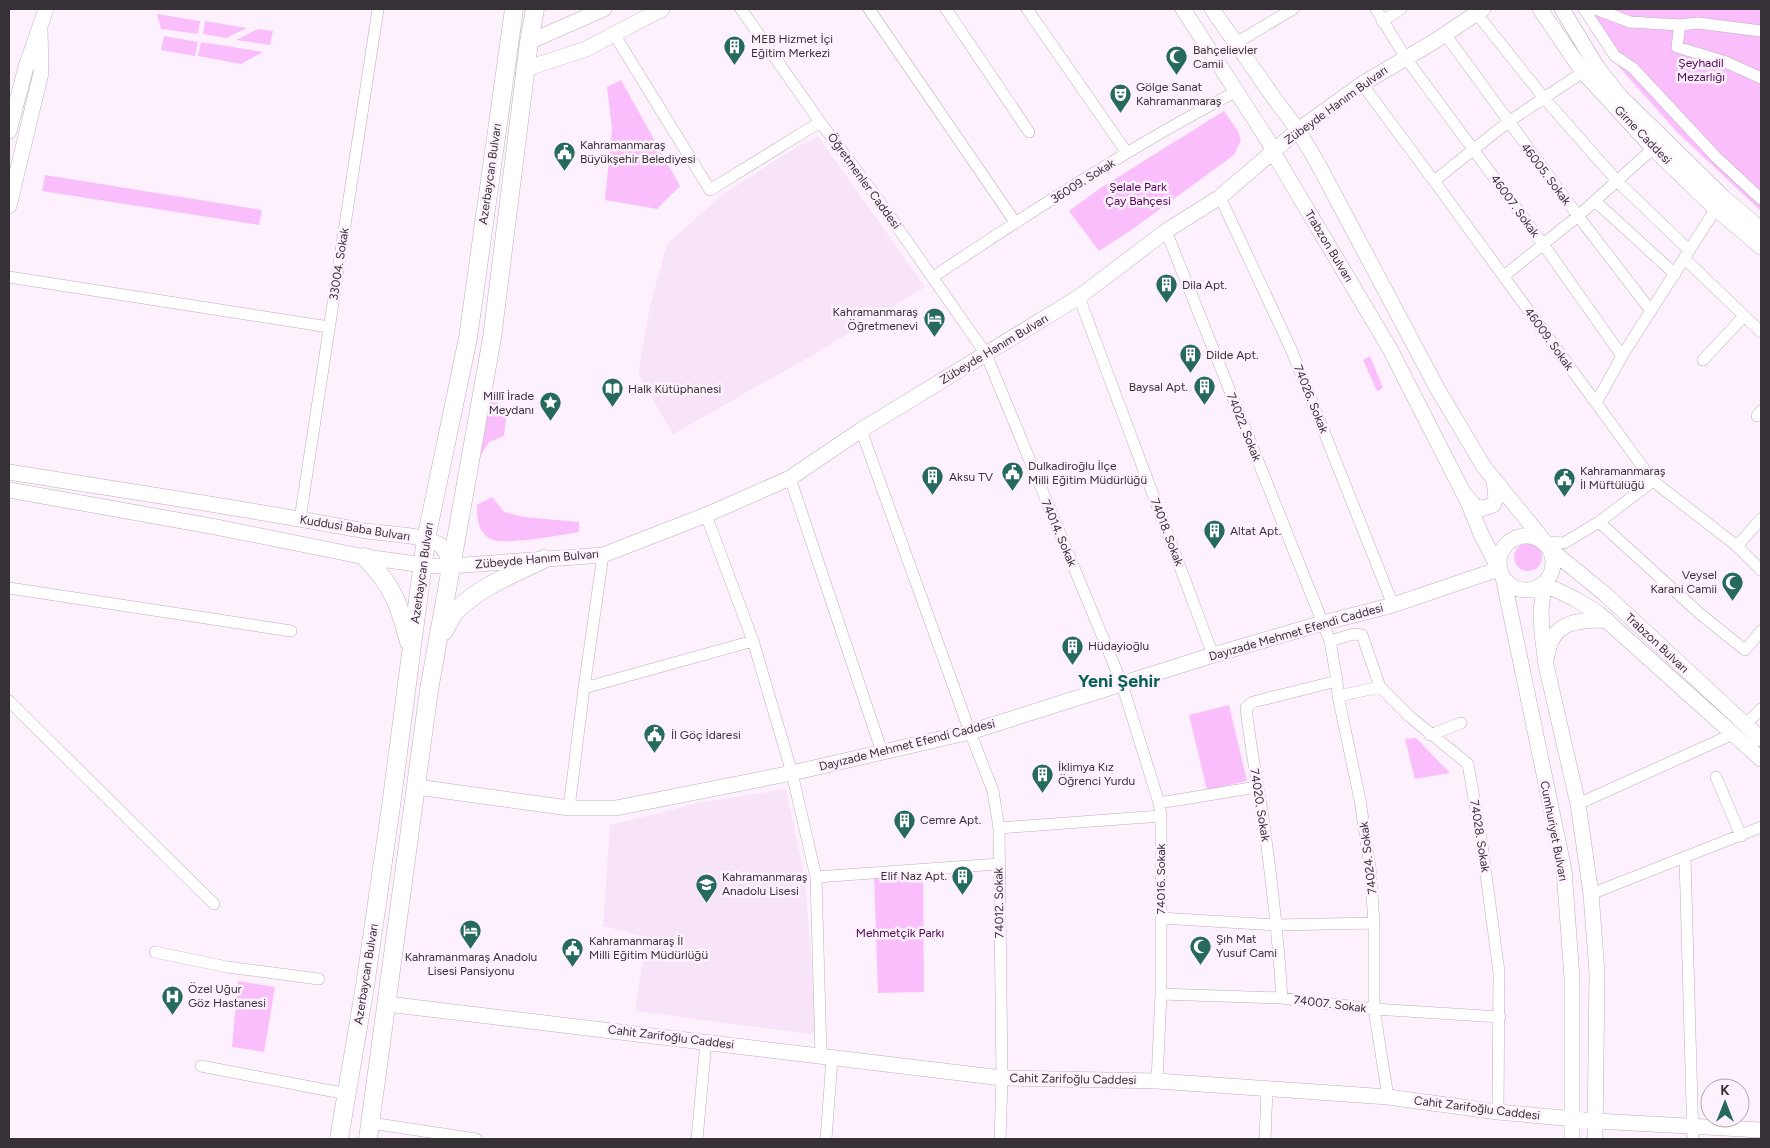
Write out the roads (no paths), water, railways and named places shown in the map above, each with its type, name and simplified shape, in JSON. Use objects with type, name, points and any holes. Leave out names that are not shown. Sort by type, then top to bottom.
[{"type":"main road","points":[[9,130],[26,67],[46,9]]},
{"type":"main road","name":"Azerbaycan Bulvarı","points":[[339,1139],[391,806],[422,564],[468,338],[514,9]]},
{"type":"main road","name":"Azerbaycan Bulvarı","points":[[370,1131],[429,690],[492,338],[525,69],[535,9]]},
{"type":"main road","points":[[529,42],[604,9]]},
{"type":"main road","points":[[525,69],[586,49],[662,9]]},
{"type":"main road","name":"Trabzon Bulvarı","points":[[1183,9],[1269,142],[1273,152],[1390,349],[1501,573]]},
{"type":"main road","name":"Trabzon Bulvarı","points":[[1212,9],[1298,130],[1437,388],[1484,467],[1548,546],[1606,595],[1739,729],[1761,759]]},
{"type":"main road","name":"Girne Caddesi","points":[[1540,9],[1583,72],[1720,203],[1761,248]]},
{"type":"main road","name":"Girne Caddesi","points":[[1565,10],[1597,67],[1658,144]]},
{"type":"main road","name":"Zübeyde Hanım Bulvarı","points":[[451,566],[603,555],[706,515],[790,478],[861,430],[1079,297],[1166,231],[1220,197],[1298,130],[1362,84],[1480,11]]},
{"type":"main road","points":[[9,206],[41,74],[40,29]]},
{"type":"main road","name":"Girne Caddesi","points":[[1720,203],[1761,229]]},
{"type":"main road","name":"Kuddusi Baba Bulvarı","points":[[9,472],[377,533],[426,539],[440,545],[447,553],[451,566],[365,557],[216,527],[10,490]]},
{"type":"main road","name":"Trabzon Bulvarı","points":[[1462,491],[1474,506],[1480,509],[1487,508],[1493,505],[1496,498],[1494,480]]},
{"type":"main road","points":[[1529,535],[1538,538],[1548,546],[1554,559],[1550,577],[1544,584],[1536,589],[1526,590],[1517,589],[1509,584],[1501,573],[1498,560],[1505,544],[1520,536],[1529,535]]},
{"type":"main road","points":[[365,557],[381,573],[395,596],[411,650]]},
{"type":"main road","points":[[438,640],[455,613],[470,598],[495,583],[544,559]]},
{"type":"main road","name":"Dayızade Mehmet Efendi Caddesi","points":[[417,787],[569,808],[616,808],[792,773],[970,732],[1213,655],[1501,573]]},
{"type":"main road","name":"Cumhuriyet Bulvarı","points":[[1501,573],[1564,870],[1572,978],[1572,1139]]},
{"type":"main road","name":"Trabzon Bulvarı","points":[[1544,584],[1575,599],[1607,620],[1739,729],[1761,739]]},
{"type":"main road","name":"Cumhuriyet Bulvarı","points":[[1544,584],[1541,612],[1546,665],[1578,804],[1591,894],[1597,973],[1595,1139]]},
{"type":"main road","points":[[1546,665],[1549,645],[1556,633],[1567,624],[1586,620],[1607,620]]},
{"type":"main road","name":"Cahit Zarifoğlu Caddesi","points":[[387,1004],[1002,1078],[1157,1081],[1388,1097],[1498,1112],[1573,1118],[1693,1133],[1761,1130]]},
{"type":"street","name":"33004. Sokak","points":[[300,519],[378,9]]},
{"type":"street","name":"Öğretmenler Caddesi","points":[[741,9],[986,354]]},
{"type":"street","points":[[869,9],[1015,222]]},
{"type":"street","points":[[946,9],[1029,132]]},
{"type":"street","points":[[1027,9],[1127,153]]},
{"type":"street","points":[[1236,43],[1293,9]]},
{"type":"street","name":"46007. Sokak","points":[[1376,9],[1405,57],[1474,148],[1622,356]]},
{"type":"street","points":[[1382,21],[1401,9]]},
{"type":"street","points":[[1584,9],[1615,56],[1633,68],[1716,157],[1761,199]]},
{"type":"street","points":[[1596,9],[1630,22],[1680,25],[1698,23],[1761,32]]},
{"type":"street","points":[[1480,11],[1544,98],[1618,182],[1761,332]]},
{"type":"street","points":[[1680,25],[1677,48],[1726,62],[1761,78]]},
{"type":"street","points":[[614,34],[710,190],[820,122]]},
{"type":"street","name":"46005. Sokak","points":[[1445,34],[1578,216],[1652,311]]},
{"type":"street","points":[[1434,180],[1508,122],[1583,72]]},
{"type":"street","name":"46009. Sokak","points":[[1362,84],[1653,481],[1736,546],[1761,570]]},
{"type":"street","name":"36009. Sokak","points":[[933,277],[1015,222],[1172,125],[1237,91]]},
{"type":"street","points":[[1504,276],[1618,182],[1658,144]]},
{"type":"street","name":"74026. Sokak","points":[[1220,197],[1292,349],[1393,605]]},
{"type":"street","points":[[1595,201],[1675,274]]},
{"type":"street","points":[[1596,403],[1622,356],[1720,203]]},
{"type":"street","name":"74022. Sokak","points":[[1166,231],[1323,623]]},
{"type":"street","points":[[9,277],[329,327]]},
{"type":"street","name":"74018. Sokak","points":[[1079,297],[1213,655]]},
{"type":"street","points":[[1703,360],[1744,316]]},
{"type":"street","name":"74014. Sokak","points":[[986,354],[1122,684]]},
{"type":"street","name":"74012. Sokak","points":[[861,430],[993,791],[998,828],[1002,1078],[1000,1139]]},
{"type":"street","points":[[790,478],[882,752]]},
{"type":"street","points":[[1548,546],[1564,543],[1598,522],[1653,481]]},
{"type":"street","points":[[706,515],[752,641],[792,773],[816,877],[826,1057],[826,1139]]},
{"type":"street","points":[[1736,546],[1761,519]]},
{"type":"street","points":[[1598,522],[1699,613],[1744,650],[1761,631]]},
{"type":"street","points":[[569,808],[603,555]]},
{"type":"street","points":[[9,588],[291,631]]},
{"type":"street","name":"74024. Sokak","points":[[1323,623],[1330,641],[1338,696],[1360,800],[1370,867],[1374,923],[1374,1009],[1388,1097]]},
{"type":"street","name":"74028. Sokak","points":[[1330,641],[1354,634],[1362,635],[1380,686],[1430,735],[1468,764],[1482,845],[1499,972],[1498,1112]]},
{"type":"street","points":[[584,688],[752,641]]},
{"type":"street","name":"74020. Sokak","points":[[1282,998],[1277,925],[1250,748],[1246,708],[1252,702],[1337,681]]},
{"type":"street","name":"74016. Sokak","points":[[1122,684],[1159,803],[1161,816],[1161,994],[1157,1081]]},
{"type":"street","points":[[1338,696],[1380,686]]},
{"type":"street","points":[[9,701],[214,904]]},
{"type":"street","points":[[1578,804],[1739,729],[1761,709]]},
{"type":"street","points":[[1430,735],[1461,723]]},
{"type":"street","points":[[1716,777],[1741,836]]},
{"type":"street","points":[[1159,803],[1257,787]]},
{"type":"street","points":[[998,828],[1161,816]]},
{"type":"street","points":[[1591,894],[1761,828]]},
{"type":"street","points":[[1685,858],[1693,1133]]},
{"type":"street","points":[[816,877],[998,864]]},
{"type":"street","points":[[1161,918],[1277,925],[1374,923]]},
{"type":"street","points":[[155,952],[227,967],[319,979]]},
{"type":"street","name":"74007. Sokak","points":[[1161,994],[1282,998],[1374,1009],[1500,1017]]},
{"type":"street","points":[[697,1139],[706,1042]]},
{"type":"street","points":[[201,1066],[347,1094]]},
{"type":"street","points":[[1265,1139],[1267,1089]]},
{"type":"street","points":[[370,1131],[476,1139]]},
{"type":"place","name":"MEB Hizmet İçi Eğitim Merkezi","points":[[735,65]]},
{"type":"place","name":"Bahçelievler Camii","points":[[1177,76]]},
{"type":"place","name":"Gölge Sanat Kahramanmaraş","points":[[1120,113]]},
{"type":"place","name":"Kahramanmaraş Büyükşehir Belediyesi","points":[[564,171]]},
{"type":"place","name":"Dila Apt.","points":[[1166,304]]},
{"type":"place","name":"Kahramanmaraş Öğretmenevi","points":[[934,338]]},
{"type":"place","name":"Dilde Apt.","points":[[1190,374]]},
{"type":"place","name":"Baysal Apt.","points":[[1204,406]]},
{"type":"place","name":"Halk Kütüphanesi","points":[[612,408]]},
{"type":"place","name":"Millî İrade Meydanı","points":[[550,422]]},
{"type":"place","name":"Dulkadiroğlu İlçe Milli Eğitim Müdürlüğü","points":[[1012,492]]},
{"type":"place","name":"Aksu TV","points":[[933,496]]},
{"type":"place","name":"Kahramanmaraş İl Müftülüğü","points":[[1564,497]]},
{"type":"place","name":"Altat Apt.","points":[[1214,550]]},
{"type":"place","name":"Veysel Karani Camii","points":[[1733,601]]},
{"type":"place","name":"Hüdayioğlu","points":[[1072,665]]},
{"type":"place","name":"İl Göç İdaresi","points":[[655,754]]},
{"type":"place","name":"İklimya Kız Öğrenci Yurdu","points":[[1042,793]]},
{"type":"place","name":"Cemre Apt.","points":[[904,839]]},
{"type":"place","name":"Elif Naz Apt.","points":[[963,895]]},
{"type":"place","name":"Kahramanmaraş Anadolu Lisesi","points":[[706,903]]},
{"type":"place","name":"Kahramanmaraş Anadolu Lisesi Pansiyonu","points":[[471,949]]},
{"type":"place","name":"Şıh Mat Yusuf Cami","points":[[1200,965]]},
{"type":"place","name":"Kahramanmaraş İl Milli Eğitim Müdürlüğü","points":[[573,967]]},
{"type":"place","name":"Özel Uğur Göz Hastanesi","points":[[172,1015]]},
{"type":"district","name":"Yeni Şehir","points":[[1119,681]]},
{"type":"park label","name":"Şeyhadil Mezarlığı","points":[[1701,70]]},
{"type":"park label","name":"Şelale Park Çay Bahçesi","points":[[1138,194]]},
{"type":"park label","name":"Mehmetçik Parkı","points":[[900,933]]}]
